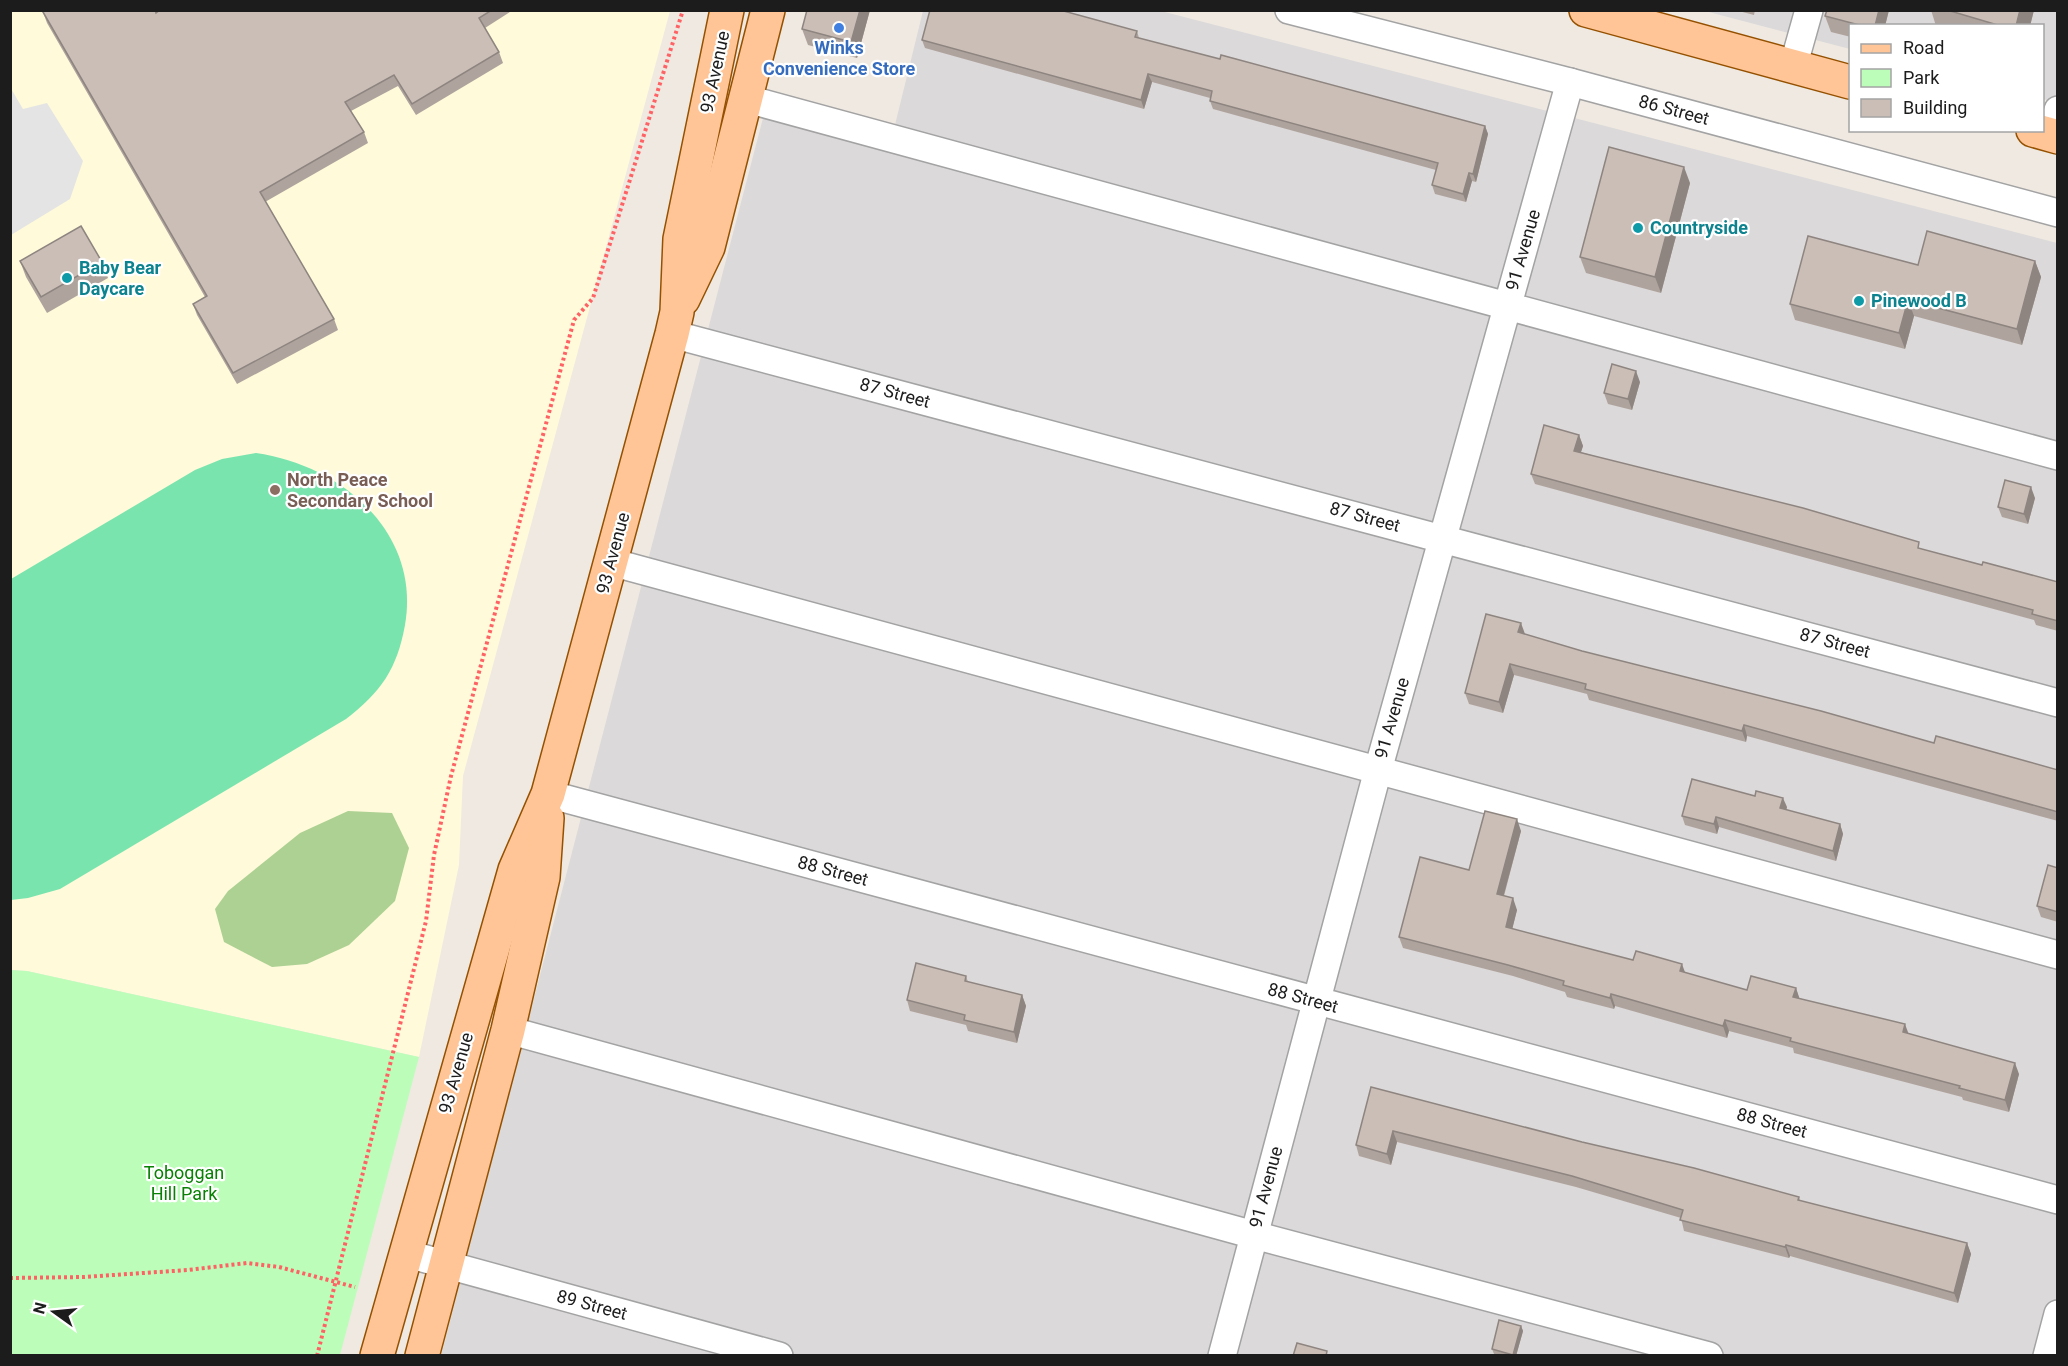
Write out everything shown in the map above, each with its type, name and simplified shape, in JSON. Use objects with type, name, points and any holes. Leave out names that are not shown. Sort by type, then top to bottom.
[{"type":"main road","name":"93 Avenue","points":[[675,323],[680,239],[727,10]]},
{"type":"main road","name":"93 Avenue","points":[[377,1356],[404,1253],[515,870],[548,794],[675,323],[708,247],[768,10]]},
{"type":"main road","points":[[1590,11],[1849,81]]},
{"type":"main road","name":"93 Avenue","points":[[422,1356],[508,1030],[543,877],[548,794]]},
{"type":"street","name":"86 Street","points":[[1289,10],[1570,82],[2058,213]]},
{"type":"street","points":[[1793,67],[1809,10]]},
{"type":"street","name":"91 Avenue","points":[[1222,1356],[1378,770],[1570,82]]},
{"type":"street","points":[[747,99],[2058,456]]},
{"type":"street","name":"87 Street","points":[[675,323],[1442,537],[2058,703]]},
{"type":"street","points":[[610,562],[2058,955]]},
{"type":"street","name":"88 Street","points":[[548,794],[2058,1200]]},
{"type":"street","points":[[508,1030],[1254,1235],[1709,1356]]},
{"type":"street","name":"89 Street","points":[[404,1253],[779,1356]]},
{"type":"street","points":[[2047,1356],[2058,1314]]},
{"type":"path","points":[[317,1356],[426,921],[434,855],[451,776],[574,320],[593,298],[683,10]]},
{"type":"path","points":[[10,1278],[84,1277],[188,1270],[246,1263],[279,1267],[355,1287]]},
{"type":"shaded area","name":"North Peace Secondary School","points":[[11,11],[670,11],[463,776],[459,865],[419,1057],[27,971],[11,970]]},
{"type":"shaded area","points":[[923,11],[1161,11],[2057,243],[2057,1355],[441,1356],[769,95],[894,129]]},
{"type":"shaded area","points":[[1705,11],[2057,11],[2057,103],[2044,99],[2044,24],[1849,24],[1849,49]]},
{"type":"shaded area","points":[[10,87],[23,109],[47,103],[83,161],[70,199],[11,235]]},
{"type":"green space","points":[[256,453],[287,460],[317,472],[345,488],[368,509],[387,533],[400,561],[407,591],[402,641],[386,678],[369,699],[346,719],[60,889],[11,900],[11,579],[195,470],[222,459]]},
{"type":"green space","points":[[348,811],[392,813],[409,848],[395,901],[349,945],[307,964],[272,967],[224,942],[215,909],[228,891],[300,833]]},
{"type":"green space","name":"Toboggan Hill Park","points":[[11,970],[27,971],[419,1057],[340,1355],[11,1355]]},
{"type":"building","points":[[45,10],[155,10],[156,13],[160,10],[492,10],[479,18],[499,52],[412,104],[394,75],[345,102],[364,132],[260,192],[334,319],[233,373],[193,304],[207,296],[43,12]]},
{"type":"building","points":[[807,10],[860,10],[851,42],[802,29]]},
{"type":"building","points":[[930,10],[1060,10],[1137,31],[1135,37],[1220,59],[1221,55],[1485,126],[1473,174],[1469,173],[1463,194],[1432,185],[1438,163],[1210,101],[1212,91],[1148,74],[1141,100],[922,40]]},
{"type":"building","points":[[1827,10],[1879,10],[1876,24],[1855,24],[1825,16]]},
{"type":"building","points":[[1947,10],[2020,10],[2016,24],[1994,24]]},
{"type":"building","name":"Countryside","points":[[1609,147],[1684,167],[1655,277],[1580,257]]},
{"type":"building","points":[[81,226],[102,262],[41,297],[20,261]]},
{"type":"building","points":[[1927,231],[2035,261],[2017,329],[1908,300],[1899,333],[1790,304],[1808,236],[1918,265]]},
{"type":"building","points":[[1612,364],[1636,371],[1628,399],[1604,393]]},
{"type":"building","points":[[1544,425],[1579,435],[1574,451],[1803,508],[1919,542],[1918,548],[2058,582],[2058,621],[2032,614],[2033,610],[1531,474]]},
{"type":"building","points":[[2005,480],[2031,487],[2024,514],[1998,507]]},
{"type":"building","points":[[1486,614],[1521,623],[1518,632],[1582,651],[1821,711],[1934,743],[1936,736],[2058,770],[2058,812],[1744,725],[1742,731],[1585,689],[1586,684],[1510,664],[1499,702],[1465,693]]},
{"type":"building","points":[[1692,779],[1755,796],[1756,791],[1783,798],[1780,808],[1840,824],[1833,851],[1716,817],[1714,824],[1682,816]]},
{"type":"building","points":[[1485,811],[1517,819],[1497,894],[1513,898],[1506,927],[1633,960],[1636,951],[1682,964],[1680,971],[1747,990],[1751,976],[1796,988],[1793,997],[1905,1024],[1903,1032],[2015,1063],[2005,1100],[1790,1041],[1791,1038],[1725,1020],[1723,1026],[1611,994],[1610,998],[1563,985],[1564,981],[1399,937],[1420,857],[1469,870]]},
{"type":"building","points":[[2048,865],[2058,868],[2058,912],[2037,906]]},
{"type":"building","points":[[916,963],[966,976],[965,981],[1022,995],[1014,1032],[964,1020],[965,1015],[907,1000]]},
{"type":"building","points":[[1371,1087],[1582,1142],[1694,1168],[1799,1197],[1798,1200],[1967,1243],[1954,1293],[1786,1245],[1785,1247],[1680,1220],[1683,1210],[1572,1176],[1393,1131],[1387,1154],[1356,1145]]},
{"type":"building","points":[[1499,1320],[1521,1326],[1513,1355],[1492,1349]]},
{"type":"building","points":[[1297,1343],[1327,1351],[1326,1356],[1293,1356]]},
{"type":"place","name":"Winks Convenience Store","points":[[839,28]]},
{"type":"place","name":"Countryside","points":[[1638,228]]},
{"type":"place","name":"Baby Bear Daycare","points":[[67,278]]},
{"type":"place","name":"Pinewood B","points":[[1859,301]]},
{"type":"place","name":"North Peace Secondary School","points":[[275,490]]}]
